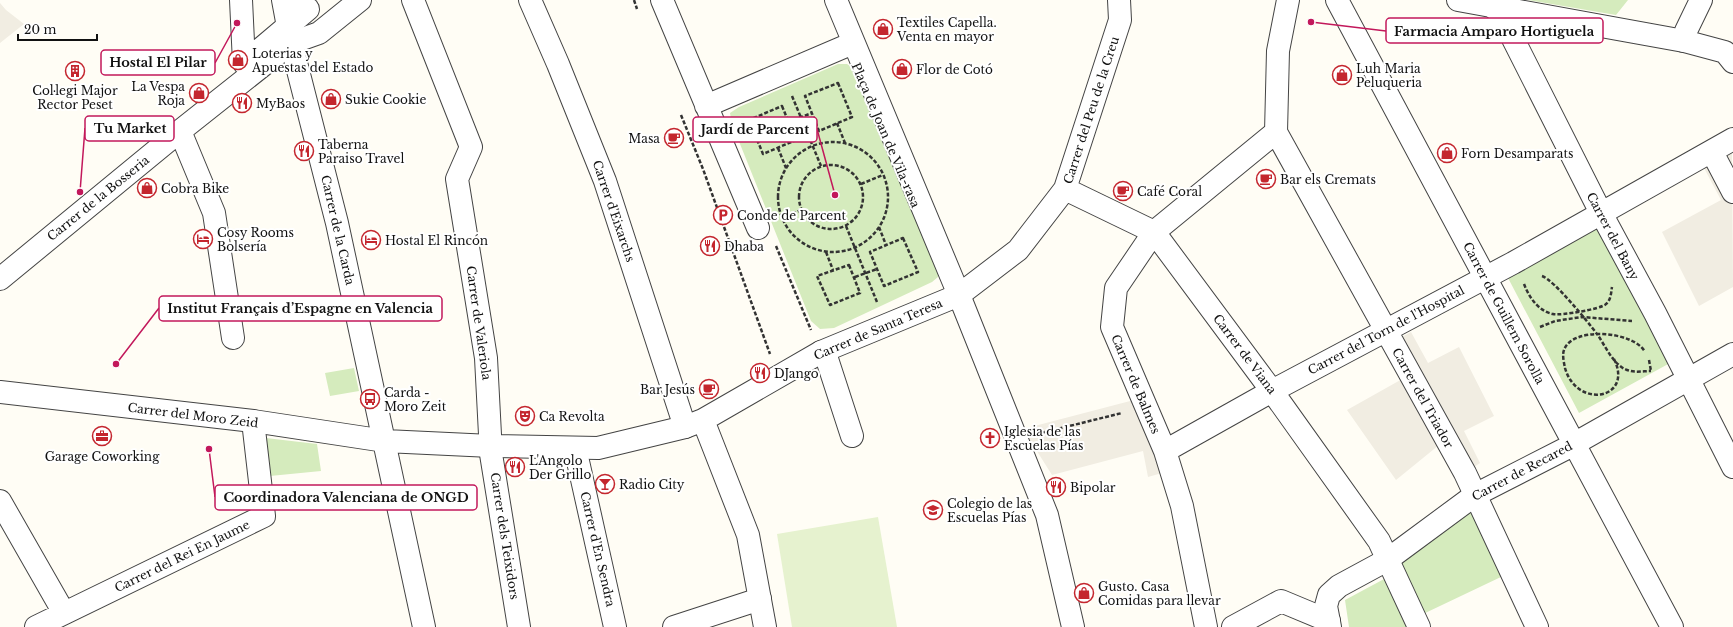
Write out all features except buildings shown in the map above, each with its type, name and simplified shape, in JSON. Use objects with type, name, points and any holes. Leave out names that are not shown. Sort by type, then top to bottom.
[{"type":"street","points":[[241,0],[244,63],[289,35],[308,9],[298,0]]},
{"type":"street","name":"Carrer de la Carda","points":[[283,0],[289,35],[338,223],[424,627]]},
{"type":"street","points":[[289,35],[319,33],[360,0]]},
{"type":"street","name":"Carrer de Valeriola","points":[[413,0],[471,147],[457,179],[486,358],[490,446]]},
{"type":"street","name":"Carrer d'Eixarchs","points":[[530,0],[558,64],[605,181],[694,424],[748,536],[765,627]]},
{"type":"street","points":[[662,0],[706,106],[765,233]]},
{"type":"street","name":"Plaça de Joan de Vila-rasa","points":[[836,0],[959,295],[1047,515],[1073,627]]},
{"type":"street","name":"Carrer del Peu de la Creu","points":[[959,295],[1018,250],[1065,189],[1120,20],[1119,0]]},
{"type":"street","points":[[1276,132],[1278,51],[1288,0]]},
{"type":"street","name":"Carrer de Guillem Sorolla","points":[[1337,0],[1672,627]]},
{"type":"street","points":[[1461,0],[1684,40],[1725,52],[1733,62]]},
{"type":"street","points":[[1684,40],[1686,31],[1701,0]]},
{"type":"street","name":"Carrer del Bany","points":[[1492,6],[1500,13],[1600,213],[1655,313],[1733,467]]},
{"type":"street","name":"Carrer de la Bosseria","points":[[0,279],[180,131],[289,35]]},
{"type":"street","points":[[706,106],[853,43]]},
{"type":"street","points":[[180,131],[214,213],[233,338]]},
{"type":"street","name":"Carrer de Balmes","points":[[1206,627],[1182,506],[1165,451],[1112,327],[1116,288],[1154,232],[1276,132]]},
{"type":"street","name":"Carrer del Triador","points":[[1276,132],[1465,473],[1537,627]]},
{"type":"street","name":"Carrer del Torn de l'Hospital","points":[[1165,451],[1272,391],[1485,278],[1517,270],[1600,213],[1733,139]]},
{"type":"street","points":[[1712,152],[1733,192]]},
{"type":"street","name":"Carrer de Viana","points":[[1065,189],[1154,232],[1272,391],[1379,541],[1419,627]]},
{"type":"street","name":"Carrer de Santa Teresa","points":[[385,440],[490,446],[598,448],[694,424],[821,352],[959,295]]},
{"type":"street","points":[[821,352],[826,356],[852,436]]},
{"type":"street","name":"Carrer de Recared","points":[[1233,627],[1281,601],[1329,618],[1329,595],[1339,586],[1387,560],[1475,495],[1574,444],[1733,354]]},
{"type":"street","name":"Carrer del Moro Zeid","points":[[0,392],[253,422],[385,440]]},
{"type":"street","name":"Carrer del Rei En Jaume","points":[[36,627],[264,516],[253,422]]},
{"type":"street","name":"Carrer dels Teixidors","points":[[490,446],[519,627]]},
{"type":"street","name":"Carrer d'En Sendra","points":[[575,448],[615,627]]},
{"type":"street","points":[[0,501],[64,614]]},
{"type":"street","points":[[674,627],[760,599]]},
{"type":"path","points":[[838,83],[852,117],[837,123],[819,131],[804,96],[838,83]]},
{"type":"path","points":[[789,90],[821,166]]},
{"type":"path","points":[[782,106],[788,122],[796,140],[763,154],[749,120],[782,106]]},
{"type":"path","points":[[788,122],[812,113]]},
{"type":"path","points":[[681,115],[703,169],[771,355]]},
{"type":"path","points":[[837,123],[845,143]]},
{"type":"path","points":[[828,142],[845,143],[863,151],[876,162],[884,175],[888,191],[887,211],[879,227],[868,240],[855,248],[835,252],[826,252],[802,242],[790,231],[782,218],[778,200],[779,184],[786,168],[796,156],[812,146],[828,142]]},
{"type":"path","points":[[778,148],[786,168]]},
{"type":"path","points":[[836,165],[850,172],[861,184],[863,202],[857,217],[846,226],[829,230],[812,223],[801,210],[799,194],[806,177],[821,166],[836,165]]},
{"type":"path","points":[[846,226],[878,304]]},
{"type":"path","points":[[879,227],[886,245]]},
{"type":"path","points":[[765,233],[821,352]]},
{"type":"path","points":[[903,238],[918,272],[884,286],[877,269],[870,252],[903,238]]},
{"type":"path","points":[[826,252],[833,270]]},
{"type":"path","points":[[850,265],[855,278],[860,293],[830,305],[817,276],[850,265]]},
{"type":"path","points":[[855,278],[877,269]]},
{"type":"path","points":[[1517,270],[1544,277],[1556,285],[1596,333],[1614,359],[1619,369],[1618,380],[1614,387],[1607,393],[1597,395],[1588,394],[1578,389],[1570,380],[1563,361],[1564,350],[1569,343],[1580,337],[1596,333],[1624,337],[1635,341],[1642,348],[1650,361],[1651,371]]},
{"type":"path","points":[[1517,270],[1528,293],[1542,310],[1552,314],[1561,315],[1600,308],[1607,304],[1611,296],[1612,284]]},
{"type":"path","points":[[1534,330],[1555,321],[1582,317],[1624,321],[1638,320],[1655,313]]},
{"type":"path","points":[[1614,359],[1625,369],[1637,372],[1651,371],[1656,374]]},
{"type":"path","points":[[1035,434],[1145,407]]},
{"type":"green space","points":[[1528,0],[1628,0],[1616,15]]},
{"type":"green space","points":[[838,64],[847,64],[856,70],[940,270],[938,277],[932,282],[834,328],[820,329],[811,321],[732,124],[730,113],[739,107]]},
{"type":"green space","points":[[1597,228],[1670,363],[1579,413],[1507,276]]},
{"type":"green space","points":[[354,368],[359,391],[330,396],[325,373]]},
{"type":"green space","points":[[266,438],[317,444],[321,471],[270,476]]},
{"type":"green space","points":[[1472,508],[1503,576],[1421,615],[1398,566]]},
{"type":"green space","points":[[878,517],[897,627],[792,627],[777,534]]},
{"type":"green space","points":[[1386,578],[1409,627],[1349,627],[1345,600]]},
{"type":"shaded area","points":[[0,3],[6,10],[24,24],[0,43]]},
{"type":"shaded area","points":[[1732,153],[1733,287],[1699,306],[1662,232],[1721,200],[1704,168]]},
{"type":"shaded area","points":[[1411,332],[1428,363],[1459,347],[1494,416],[1464,431],[1480,463],[1465,473],[1439,445],[1396,480],[1347,410],[1404,378],[1387,345]]},
{"type":"shaded area","points":[[1134,400],[1162,473],[1148,477],[1143,451],[1052,475],[1023,429]]},
{"type":"place","name":"Farmacia Amparo Hortiguela","points":[[1311,22]]},
{"type":"place","name":"Hostal El Pilar","points":[[237,23]]},
{"type":"place","name":"Textiles Capella. Venta en mayor","points":[[883,29]]},
{"type":"place","name":"Loterias y Apuestas del Estado","points":[[238,60]]},
{"type":"place","name":"Flor de Cotó","points":[[902,69]]},
{"type":"place","name":"Col·legi Major Rector Peset","points":[[75,71]]},
{"type":"place","name":"Luh Maria Peluqueria","points":[[1342,75]]},
{"type":"place","name":"La Vespa Roja","points":[[199,93]]},
{"type":"place","name":"Sukie Cookie","points":[[331,99]]},
{"type":"place","name":"MyBaos","points":[[242,103]]},
{"type":"place","name":"Masa","points":[[674,138]]},
{"type":"place","name":"Taberna Paraiso Travel","points":[[304,151]]},
{"type":"place","name":"Forn Desamparats","points":[[1447,153]]},
{"type":"place","name":"Bar els Cremats","points":[[1266,179]]},
{"type":"place","name":"Cobra Bike","points":[[147,188]]},
{"type":"place","name":"Café Coral","points":[[1123,191]]},
{"type":"place","name":"Tu Market","points":[[80,192]]},
{"type":"place","name":"Jardí de Parcent","points":[[835,195]]},
{"type":"place","name":"Conde de Parcent","points":[[723,215]]},
{"type":"place","name":"Cosy Rooms Bolsería","points":[[203,239]]},
{"type":"place","name":"Hostal El Rincón","points":[[371,240]]},
{"type":"place","name":"Dhaba","points":[[710,246]]},
{"type":"place","name":"Institut Français d’Espagne en Valencia","points":[[116,364]]},
{"type":"place","name":"DJango","points":[[760,373]]},
{"type":"place","name":"Bar Jesús","points":[[709,389]]},
{"type":"place","name":"Carda - Moro Zeit","points":[[370,399]]},
{"type":"place","name":"Ca Revolta","points":[[525,416]]},
{"type":"place","name":"Garage Coworking","points":[[102,436]]},
{"type":"place","name":"Iglesia de las Escuelas Pías","points":[[990,438]]},
{"type":"place","name":"Coordinadora Valenciana de ONGD","points":[[209,449]]},
{"type":"place","name":"L'Angolo Der Grillo","points":[[515,467]]},
{"type":"place","name":"Radio City","points":[[605,484]]},
{"type":"place","name":"Bipolar","points":[[1056,487]]},
{"type":"place","name":"Colegio de las Escuelas Pías","points":[[933,510]]},
{"type":"place","name":"Gusto. Casa Comidas para llevar","points":[[1084,593]]}]
